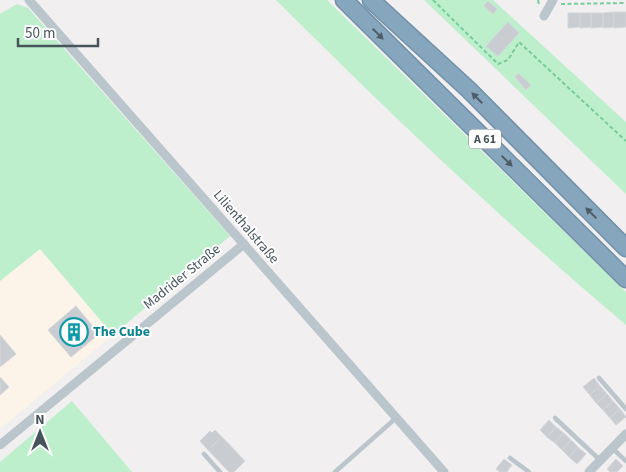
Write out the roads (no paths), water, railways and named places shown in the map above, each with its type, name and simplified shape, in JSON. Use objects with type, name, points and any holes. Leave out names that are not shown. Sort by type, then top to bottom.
[{"type":"highway","name":"A 61","points":[[344,0],[626,279]]},
{"type":"highway","name":"A 61","points":[[371,0],[469,90],[626,248]]},
{"type":"street","name":"Lilienthalstraße","points":[[29,0],[444,472]]},
{"type":"street","points":[[544,16],[552,1]]},
{"type":"street","name":"Madrider Straße","points":[[0,445],[244,244]]},
{"type":"street","points":[[589,472],[626,434]]},
{"type":"lane","points":[[599,378],[626,410]]},
{"type":"lane","points":[[335,472],[396,418]]},
{"type":"lane","points":[[555,418],[600,460]]},
{"type":"lane","points":[[612,448],[626,461]]},
{"type":"lane","points":[[204,454],[220,472]]},
{"type":"lane","points":[[510,458],[529,472]]},
{"type":"place","name":"The Cube","points":[[74,332]]}]
